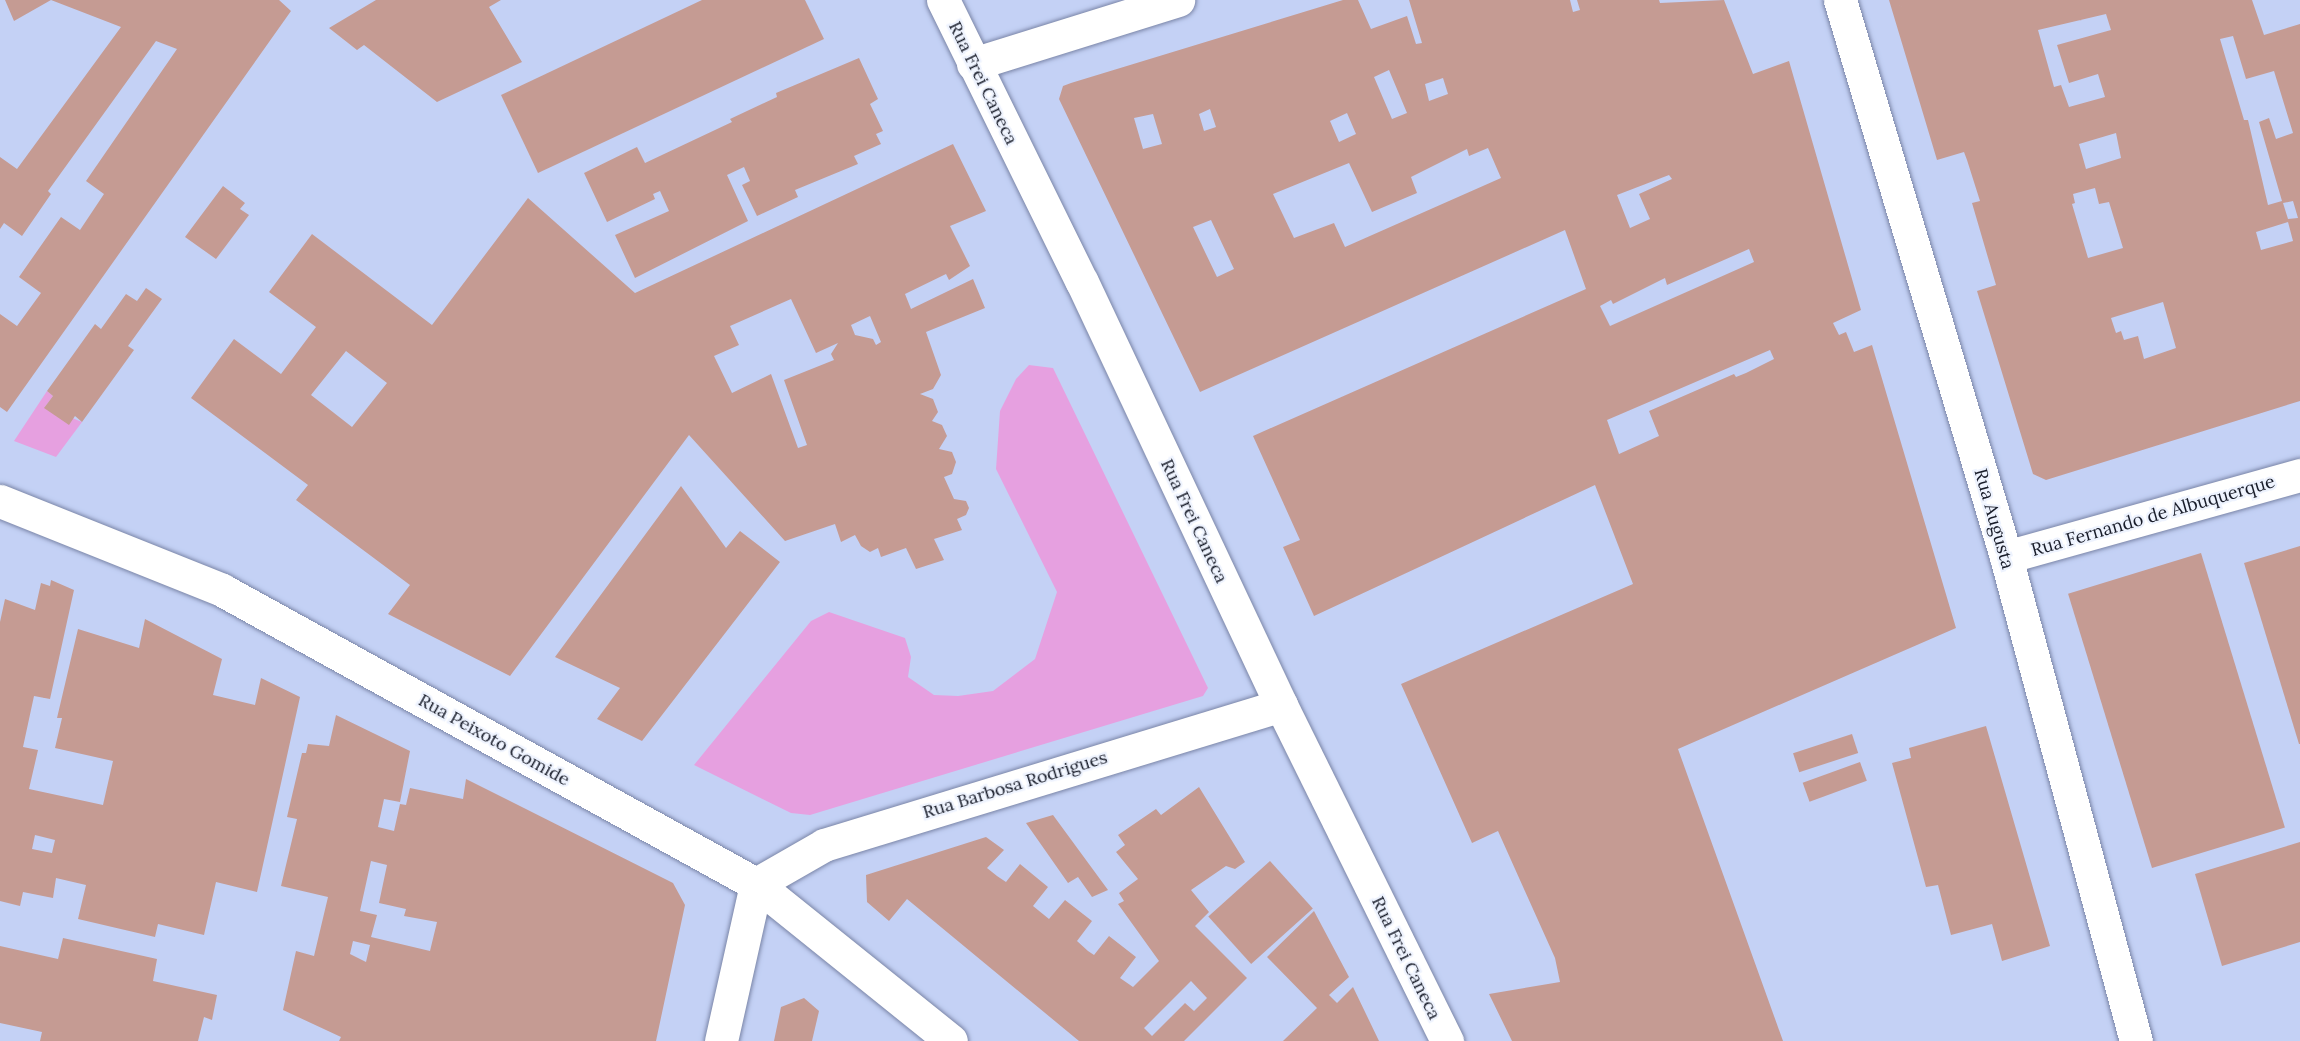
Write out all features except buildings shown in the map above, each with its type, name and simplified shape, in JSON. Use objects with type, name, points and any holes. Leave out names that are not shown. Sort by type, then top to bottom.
[{"type":"street","name":"Rua Frei Caneca","points":[[943,0],[1082,282],[1281,705],[1447,1041]]},
{"type":"street","points":[[973,64],[1178,0]]},
{"type":"street","name":"Rua Augusta","points":[[1840,0],[2006,557],[2136,1041]]},
{"type":"street","name":"Rua Fernando de Albuquerque","points":[[2006,557],[2300,475]]},
{"type":"street","name":"Rua Peixoto Gomide","points":[[0,501],[222,590],[756,884],[951,1041]]},
{"type":"street","name":"Rua Barbosa Rodrigues","points":[[756,884],[824,845],[1281,705]]},
{"type":"street","points":[[721,1041],[756,884]]},
{"type":"shaded area","points":[[1029,365],[1053,368],[1208,688],[1203,696],[810,815],[791,813],[694,765],[811,621],[829,612],[905,638],[911,657],[908,677],[934,695],[958,696],[993,691],[1035,659],[1057,592],[996,469],[1000,411],[1016,379]]},
{"type":"shaded area","points":[[47,391],[53,396],[45,407],[82,422],[56,457],[14,441]]}]
